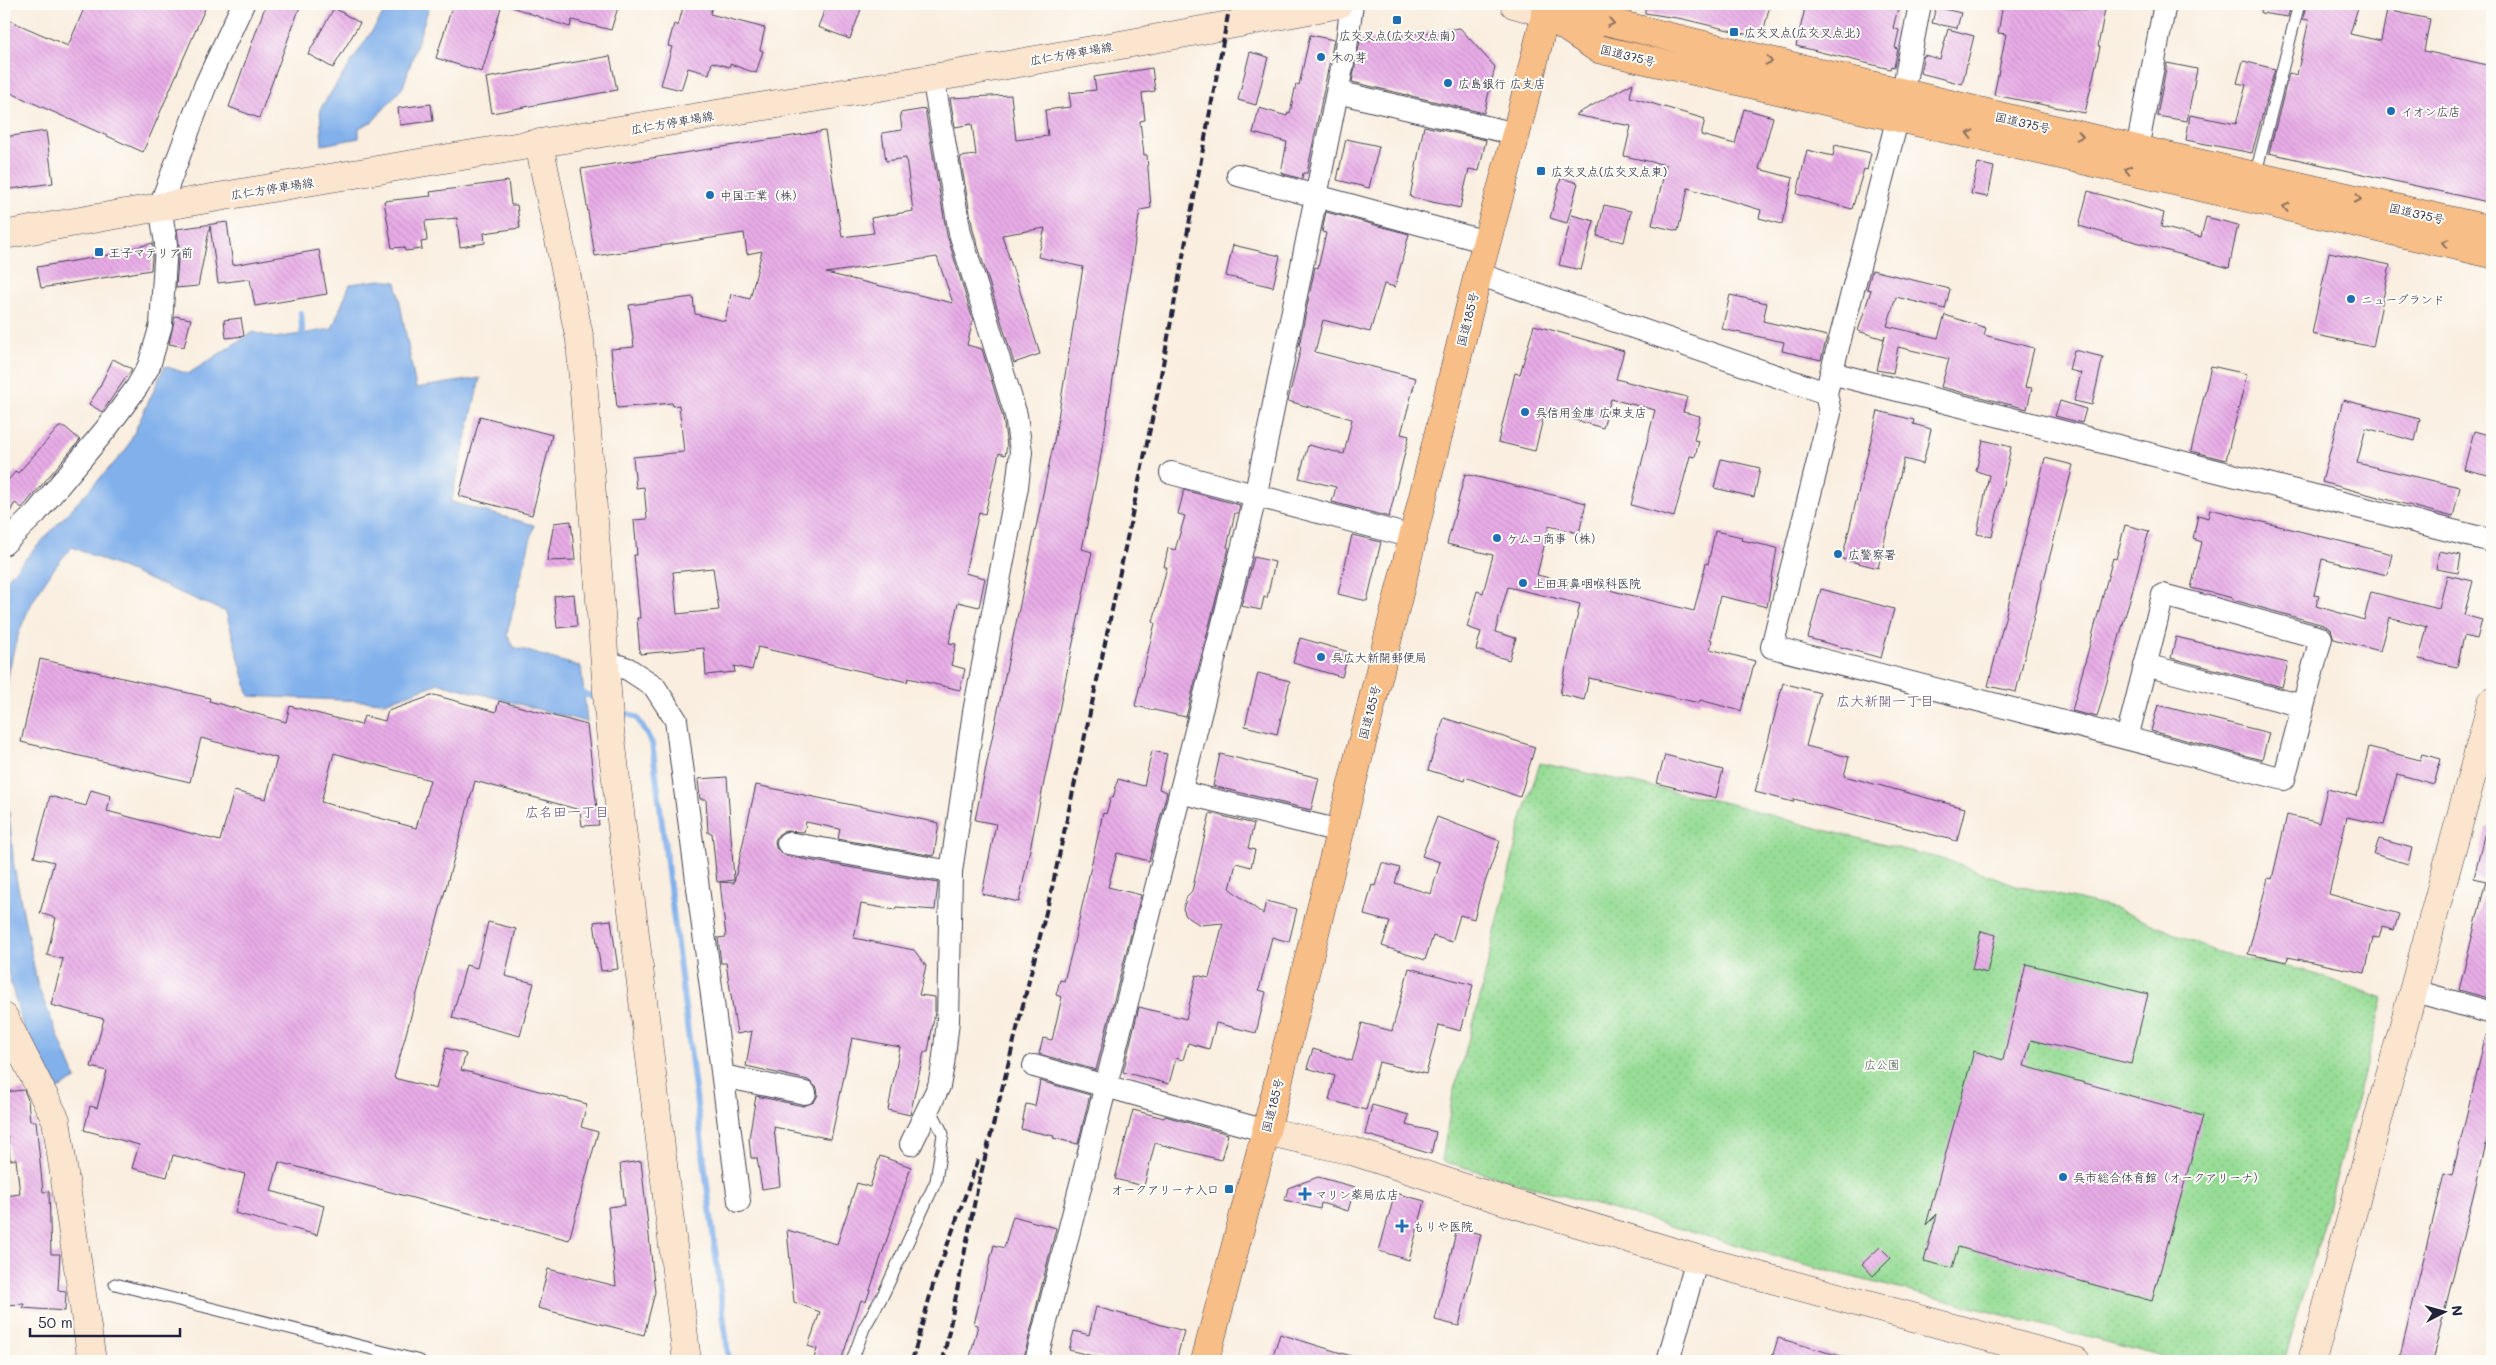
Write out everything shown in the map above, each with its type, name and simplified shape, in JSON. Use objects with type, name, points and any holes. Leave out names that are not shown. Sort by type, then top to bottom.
[{"type":"highway","name":"国道375号","points":[[1551,7],[1598,49],[2137,149],[2492,230]]},
{"type":"highway","name":"国道185号","points":[[1205,1361],[1266,1131],[1478,274],[1551,7]]},
{"type":"highway","name":"国道375号","points":[[1900,105],[2492,254]]},
{"type":"street","points":[[4,544],[36,513],[106,429],[137,387],[149,366],[161,325],[166,244],[160,206],[206,84],[244,4]]},
{"type":"street","name":"広仁方停車場線","points":[[4,235],[160,206],[933,77],[1254,12],[1339,4]]},
{"type":"street","points":[[1036,1361],[1256,496],[1337,92],[1352,4]]},
{"type":"street","points":[[1514,4],[1551,7]]},
{"type":"street","points":[[1920,4],[1900,105],[1829,383],[1830,413],[1772,648],[2284,779],[2320,638],[2162,595],[2127,738]]},
{"type":"street","points":[[2137,149],[2165,4]]},
{"type":"street","points":[[911,1144],[939,1086],[948,1021],[952,872],[974,712],[1017,487],[1021,452],[1016,415],[960,233],[933,77]]},
{"type":"street","points":[[1337,92],[1516,134]]},
{"type":"street","points":[[539,144],[580,340],[610,730],[687,1361]]},
{"type":"street","points":[[1238,174],[1487,242]]},
{"type":"street","points":[[1478,274],[1829,383],[2492,541]]},
{"type":"street","points":[[1171,473],[1413,537]]},
{"type":"street","points":[[2145,665],[2303,706]]},
{"type":"street","points":[[605,668],[628,669],[654,686],[676,720],[739,1201]]},
{"type":"street","points":[[2312,1361],[2415,991],[2492,702]]},
{"type":"street","points":[[1180,792],[1340,831]]},
{"type":"street","points":[[788,843],[952,872]]},
{"type":"street","points":[[2415,991],[2492,1013]]},
{"type":"street","points":[[4,1017],[56,1120],[92,1361]]},
{"type":"street","points":[[1034,1066],[1266,1131],[1352,1151],[1508,1202],[1697,1259],[2076,1361]]},
{"type":"street","points":[[723,1076],[805,1093]]},
{"type":"street","points":[[1668,1361],[1697,1259]]},
{"type":"lane","points":[[2256,176],[2299,4]]},
{"type":"lane","points":[[852,1361],[864,1328],[883,1295],[936,1181],[943,1134],[929,1106]]},
{"type":"lane","points":[[115,1284],[420,1361]]},
{"type":"green space","name":"広公園","points":[[1540,763],[1727,803],[1824,830],[1943,859],[2019,886],[2117,909],[2221,954],[2302,970],[2384,998],[2323,1227],[2284,1361],[2178,1361],[1828,1271],[1442,1161],[1453,1093],[1476,1014],[1521,822]]},
{"type":"water","points":[[382,4],[430,4],[403,87],[373,121],[359,128],[359,138],[322,145],[320,109],[386,10]]},
{"type":"water","points":[[380,280],[396,282],[416,388],[480,378],[451,502],[534,525],[507,634],[514,647],[581,667],[587,722],[439,683],[387,702],[249,696],[226,612],[72,547],[43,584],[23,622],[11,662],[4,708],[4,582],[126,450],[165,366],[188,374],[253,332],[275,338],[332,329],[350,284]]},
{"type":"water","points":[[4,760],[14,867],[38,987],[76,1079],[56,1090],[23,1028],[4,958]]},
{"type":"building","points":[[86,4],[207,4],[143,152],[4,90],[4,18],[68,46]]},
{"type":"building","points":[[266,4],[301,4],[259,118],[229,107]]},
{"type":"building","points":[[453,4],[502,4],[482,72],[436,58]]},
{"type":"building","points":[[512,4],[619,4],[611,30],[572,20],[570,27],[512,7]]},
{"type":"building","points":[[684,4],[699,4],[712,8],[710,14],[765,28],[760,50],[763,51],[756,73],[730,64],[729,67],[712,62],[709,74],[688,68],[681,90],[661,85],[672,47],[668,46],[674,24],[678,26]]},
{"type":"building","points":[[827,4],[863,4],[850,39],[818,27]]},
{"type":"building","points":[[1645,4],[1770,4],[1762,38],[1683,19],[1645,13]]},
{"type":"building","points":[[1806,4],[1899,4],[1893,28],[1899,30],[1895,48],[1898,49],[1894,67],[1891,66],[1890,69],[1796,46]]},
{"type":"building","points":[[2003,4],[2038,6],[2038,4],[2055,4],[2085,10],[2086,4],[2106,4],[2098,46],[2100,47],[2085,113],[1994,95],[2006,34],[1998,33]]},
{"type":"building","points":[[2262,4],[2291,4],[2288,17],[2261,13]]},
{"type":"building","name":"イオン広店","points":[[2306,4],[2359,4],[2350,34],[2381,41],[2387,10],[2430,19],[2424,51],[2492,66],[2492,203],[2269,153],[2289,73],[2297,75],[2309,20],[2303,19]]},
{"type":"building","points":[[1936,7],[1961,13],[1957,28],[1932,23]]},
{"type":"building","points":[[334,8],[360,23],[333,68],[308,54]]},
{"type":"building","name":"広島銀行 広支店","points":[[1460,28],[1495,67],[1484,113],[1352,82],[1360,41]]},
{"type":"building","points":[[1948,29],[1974,36],[1962,84],[1920,73],[1924,55],[1940,59]]},
{"type":"building","points":[[1310,35],[1334,40],[1307,173],[1303,173],[1302,179],[1281,173],[1287,142],[1253,133],[1259,108],[1287,116],[1288,112],[1290,113],[1296,84],[1299,85]]},
{"type":"building","points":[[1250,52],[1268,57],[1256,105],[1238,100]]},
{"type":"building","points":[[610,56],[617,90],[492,113],[486,78]]},
{"type":"building","points":[[2243,61],[2275,69],[2252,153],[2186,140],[2190,115],[2236,124],[2246,85],[2237,83]]},
{"type":"building","points":[[2167,63],[2197,69],[2187,121],[2157,116]]},
{"type":"building","points":[[1152,68],[1155,91],[1142,93],[1145,120],[1140,121],[1144,155],[1147,155],[1151,208],[1140,210],[1100,461],[1082,549],[1092,552],[1019,902],[982,894],[996,824],[975,820],[1055,436],[1083,267],[1038,257],[1045,228],[1002,235],[1040,354],[1014,363],[973,230],[960,157],[976,155],[972,124],[955,127],[950,98],[1011,95],[1016,140],[1048,136],[1045,110],[1071,107],[1069,93],[1096,90],[1094,77]]},
{"type":"building","points":[[1633,83],[1630,97],[1705,119],[1701,135],[1735,144],[1744,109],[1773,117],[1759,169],[1793,178],[1782,224],[1759,218],[1761,210],[1688,188],[1678,231],[1652,225],[1666,165],[1624,156],[1631,126],[1575,115]]},
{"type":"building","points":[[431,104],[433,121],[400,125],[398,108]]},
{"type":"building","points":[[925,109],[947,235],[973,320],[967,345],[982,349],[1003,418],[1007,446],[1005,455],[999,453],[985,514],[979,512],[965,573],[985,578],[979,607],[958,602],[949,643],[956,644],[951,665],[965,669],[960,690],[908,678],[907,682],[758,647],[752,670],[734,666],[735,672],[706,675],[704,648],[640,654],[637,618],[640,618],[634,555],[637,555],[634,520],[647,519],[644,487],[636,488],[633,457],[684,452],[679,405],[673,406],[672,403],[617,408],[611,349],[634,347],[629,305],[693,297],[695,314],[725,321],[731,294],[750,299],[762,251],[747,254],[744,233],[595,256],[581,169],[825,131],[842,237],[874,233],[871,218],[913,211],[906,158],[886,161],[882,133],[902,130],[900,113]],"holes":[[[937,257],[953,303],[826,273]],[[713,568],[719,610],[677,614],[673,572]]]},
{"type":"building","points":[[1424,126],[1486,140],[1479,171],[1469,169],[1460,208],[1410,197]]},
{"type":"building","points":[[46,131],[53,183],[4,190],[4,137]]},
{"type":"building","points":[[1346,139],[1379,146],[1369,188],[1337,180]]},
{"type":"building","points":[[1835,145],[1871,153],[1867,170],[1864,169],[1852,209],[1797,194],[1807,150],[1833,156]]},
{"type":"building","points":[[1978,163],[1994,167],[1988,197],[1971,194]]},
{"type":"building","points":[[1561,178],[1578,183],[1567,223],[1550,218]]},
{"type":"building","points":[[508,181],[511,205],[517,205],[520,228],[484,233],[485,243],[460,247],[457,218],[425,221],[427,241],[421,242],[422,249],[405,251],[404,247],[392,248],[384,201],[431,196],[430,192]]},
{"type":"building","points":[[2088,191],[2164,213],[2161,227],[2201,237],[2206,217],[2238,225],[2229,268],[2079,226]]},
{"type":"building","points":[[1604,205],[1631,211],[1624,242],[1597,236]]},
{"type":"building","points":[[1326,212],[1409,234],[1395,287],[1384,284],[1370,332],[1323,320],[1315,352],[1416,378],[1401,434],[1409,436],[1389,517],[1332,502],[1336,487],[1299,478],[1308,445],[1344,454],[1352,419],[1288,401],[1301,347],[1299,346],[1315,267],[1318,268],[1326,233],[1322,232]]},
{"type":"building","points":[[1572,215],[1594,221],[1581,270],[1559,265]]},
{"type":"building","points":[[227,222],[233,265],[319,250],[327,294],[255,306],[250,279],[218,283],[210,226],[198,286],[176,288],[179,245],[177,229]]},
{"type":"building","points":[[153,243],[151,270],[41,288],[37,267],[122,253],[121,251]]},
{"type":"building","points":[[1233,245],[1280,256],[1273,287],[1226,276]]},
{"type":"building","name":"ニューグランド","points":[[2329,252],[2390,265],[2373,347],[2312,334]]},
{"type":"building","points":[[1872,270],[1950,289],[1945,309],[1896,297],[1887,326],[1938,338],[1945,315],[1986,328],[1984,335],[2034,348],[2025,387],[2032,388],[2027,409],[1941,387],[1949,359],[1898,347],[1893,373],[1877,370],[1885,335],[1884,339],[1858,331],[1871,290],[1867,289]]},
{"type":"building","points":[[1730,295],[1767,303],[1763,321],[1827,336],[1821,360],[1782,351],[1784,342],[1722,329]]},
{"type":"building","points":[[175,316],[191,319],[184,347],[169,344]]},
{"type":"building","points":[[241,318],[244,336],[226,338],[224,320]]},
{"type":"building","points":[[1534,325],[1624,351],[1616,379],[1687,397],[1683,412],[1700,416],[1694,440],[1699,441],[1695,457],[1690,456],[1674,517],[1631,505],[1655,410],[1611,399],[1603,428],[1545,411],[1535,451],[1498,442],[1515,373],[1520,374]]},
{"type":"building","points":[[2074,350],[2103,357],[2092,405],[2074,401],[2081,373],[2069,370]]},
{"type":"building","points":[[113,359],[132,369],[102,412],[89,404]]},
{"type":"building","points":[[2211,366],[2247,374],[2226,460],[2191,451]]},
{"type":"building","points":[[2343,400],[2420,419],[2415,441],[2366,428],[2357,463],[2460,487],[2453,517],[2322,482]]},
{"type":"building","points":[[2060,401],[2086,409],[2082,423],[2055,416]]},
{"type":"building","points":[[1878,411],[1914,420],[1913,424],[1931,429],[1923,464],[1904,459],[1878,568],[1842,559]]},
{"type":"building","points":[[480,416],[552,435],[532,515],[459,496]]},
{"type":"building","points":[[59,427],[65,427],[80,440],[22,508],[15,503],[4,522],[4,485],[16,471],[18,473]]},
{"type":"building","points":[[2474,431],[2492,436],[2492,476],[2464,469]]},
{"type":"building","points":[[1983,440],[2011,447],[1992,537],[1977,534],[1989,475],[1976,471]]},
{"type":"building","points":[[2045,458],[2073,465],[2043,578],[2016,692],[1988,686]]},
{"type":"building","points":[[1721,459],[1760,468],[1754,497],[1714,488]]},
{"type":"building","points":[[1465,474],[1586,503],[1579,533],[1549,526],[1537,575],[1585,586],[1585,584],[1694,611],[1706,563],[1708,564],[1715,531],[1742,537],[1741,540],[1777,548],[1767,607],[1720,596],[1710,639],[1712,640],[1710,649],[1755,661],[1741,711],[1700,700],[1699,703],[1589,678],[1584,700],[1560,694],[1580,604],[1508,587],[1495,632],[1516,638],[1509,660],[1476,650],[1481,632],[1467,627],[1477,591],[1483,593],[1493,555],[1447,544]]},
{"type":"building","points":[[1184,490],[1240,505],[1238,513],[1235,513],[1227,547],[1229,548],[1186,717],[1135,706],[1167,567],[1164,567],[1168,548],[1175,550],[1185,516],[1178,514]]},
{"type":"building","points":[[2210,509],[2392,554],[2387,575],[2322,559],[2314,595],[2319,596],[2316,606],[2364,620],[2371,592],[2439,609],[2447,575],[2473,581],[2464,615],[2482,620],[2477,639],[2464,636],[2457,667],[2419,659],[2427,627],[2389,617],[2380,651],[2334,639],[2331,629],[2324,625],[2233,600],[2233,598],[2191,588],[2202,542],[2193,539],[2198,515],[2208,518]]},
{"type":"building","points":[[571,521],[575,560],[547,561],[554,523]]},
{"type":"building","points":[[2125,525],[2149,531],[2097,717],[2072,711],[2113,558],[2116,559]]},
{"type":"building","points":[[1352,535],[1381,542],[1367,601],[1338,594]]},
{"type":"building","points":[[2439,551],[2461,555],[2458,573],[2436,569]]},
{"type":"building","points":[[1254,557],[1275,562],[1267,598],[1264,597],[1261,610],[1241,606]]},
{"type":"building","points":[[1821,589],[1894,609],[1881,658],[1808,638]]},
{"type":"building","points":[[574,594],[577,626],[557,628],[554,596]]},
{"type":"building","points":[[2176,637],[2288,663],[2282,687],[2171,658]]},
{"type":"building","points":[[1300,638],[1349,652],[1342,677],[1293,663]]},
{"type":"building","points":[[40,659],[210,698],[209,701],[286,722],[290,706],[361,725],[364,716],[385,721],[388,711],[434,695],[496,712],[499,701],[587,725],[599,825],[582,826],[580,810],[475,781],[394,1078],[436,1089],[446,1048],[466,1054],[461,1070],[587,1104],[581,1127],[598,1132],[569,1240],[279,1162],[271,1191],[324,1206],[317,1235],[235,1213],[245,1174],[173,1155],[167,1177],[132,1168],[139,1145],[84,1130],[90,1106],[97,1108],[107,1071],[91,1067],[104,1019],[51,1005],[63,959],[47,955],[56,918],[40,913],[54,862],[34,857],[50,796],[86,806],[91,790],[111,796],[107,811],[220,841],[234,791],[266,799],[277,758],[201,738],[190,782],[21,742]],"holes":[[[334,753],[430,780],[416,828],[321,802]]]},
{"type":"building","points":[[1258,673],[1290,681],[1277,734],[1245,726]]},
{"type":"building","points":[[1783,683],[1820,693],[1806,746],[1849,757],[1844,776],[1965,808],[1957,841],[1794,799],[1793,802],[1755,792]]},
{"type":"building","points":[[2158,705],[2269,733],[2262,760],[2151,731]]},
{"type":"building","points":[[1444,718],[1535,747],[1520,797],[1465,777],[1464,781],[1428,770]]},
{"type":"building","points":[[2369,747],[2420,760],[2422,754],[2441,759],[2434,784],[2397,774],[2384,825],[2347,817],[2329,894],[2399,914],[2394,930],[2382,927],[2379,938],[2373,937],[2365,973],[2288,957],[2287,962],[2248,954],[2268,878],[2272,879],[2287,815],[2319,823],[2327,789],[2357,796]]},
{"type":"building","points":[[1152,751],[1167,754],[1159,789],[1167,792],[1149,861],[1117,853],[1108,887],[1141,895],[1096,1070],[1039,1054],[1043,1038],[1052,1040],[1062,997],[1056,995],[1060,980],[1064,981],[1072,951],[1103,813],[1106,814],[1118,779],[1144,786]]},
{"type":"building","points":[[1220,754],[1319,778],[1311,810],[1213,786]]},
{"type":"building","points":[[1665,755],[1723,770],[1716,798],[1657,783]]},
{"type":"building","points":[[727,777],[734,880],[717,882],[712,833],[708,833],[706,799],[700,799],[698,779]]},
{"type":"building","points":[[756,785],[939,823],[934,856],[838,839],[840,829],[806,822],[804,832],[784,831],[778,835],[775,841],[776,848],[786,856],[938,883],[935,910],[896,907],[895,910],[861,904],[854,938],[914,950],[926,966],[919,995],[935,997],[935,1012],[928,1052],[924,1052],[910,1115],[888,1110],[900,1047],[852,1038],[831,1139],[774,1127],[780,1186],[762,1189],[757,1158],[751,1158],[749,1138],[756,1096],[803,1106],[814,1102],[818,1095],[817,1088],[808,1080],[746,1066],[752,1031],[737,1034],[726,963],[721,963],[718,938],[726,937],[720,882],[734,883]]},
{"type":"building","points":[[1210,813],[1254,824],[1248,848],[1255,850],[1251,867],[1236,863],[1230,889],[1263,914],[1266,901],[1297,909],[1289,942],[1272,937],[1259,990],[1266,992],[1256,1033],[1216,1023],[1209,1049],[1188,1043],[1183,1060],[1176,1058],[1169,1084],[1123,1072],[1139,1007],[1186,1019],[1196,975],[1209,978],[1223,923],[1200,925],[1186,916],[1183,909],[1187,896],[1192,891]]},
{"type":"building","points":[[1437,817],[1500,841],[1481,893],[1474,919],[1460,915],[1452,942],[1433,936],[1425,960],[1382,946],[1390,922],[1364,915],[1372,885],[1375,886],[1382,863],[1400,868],[1395,883],[1431,894],[1440,862],[1422,856]]},
{"type":"building","points":[[2486,827],[2492,828],[2492,999],[2459,990],[2486,881],[2474,878]]},
{"type":"building","points":[[2379,839],[2412,848],[2408,864],[2374,854]]},
{"type":"building","points":[[611,920],[618,969],[601,971],[594,922]]},
{"type":"building","points":[[488,922],[516,929],[505,976],[534,983],[520,1036],[452,1018],[466,965],[477,968]]},
{"type":"building","points":[[1981,931],[1996,935],[1987,973],[1972,969]]},
{"type":"building","name":"呉市総合体育館（オークアリーナ）","points":[[2026,964],[2148,994],[2131,1064],[2031,1040],[2024,1066],[2203,1116],[2152,1301],[1958,1247],[1952,1268],[1924,1261],[1937,1214],[1926,1225],[1974,1051],[2003,1060]]},
{"type":"building","points":[[1409,968],[1473,985],[1461,1031],[1439,1025],[1426,1074],[1379,1062],[1366,1110],[1329,1100],[1335,1076],[1307,1068],[1313,1049],[1352,1061],[1362,1023],[1392,1031]]},
{"type":"building","points":[[2486,1035],[2492,1036],[2492,1120],[2432,1361],[2399,1361],[2444,1174],[2452,1176]]},
{"type":"building","points":[[1040,1081],[1090,1095],[1078,1144],[1053,1138],[1054,1136],[1021,1129],[1026,1104],[1035,1106]]},
{"type":"building","points":[[24,1090],[28,1100],[30,1121],[36,1121],[43,1192],[49,1191],[51,1254],[60,1254],[58,1290],[66,1291],[65,1311],[23,1308],[24,1304],[4,1305],[4,1196],[20,1194],[16,1159],[10,1160],[8,1137],[4,1137],[4,1092]]},
{"type":"building","points":[[1372,1105],[1409,1115],[1406,1125],[1436,1132],[1431,1154],[1365,1134]]},
{"type":"building","points":[[1133,1110],[1164,1118],[1165,1116],[1228,1134],[1221,1160],[1155,1143],[1144,1186],[1115,1179]]},
{"type":"building","points":[[880,1156],[911,1167],[866,1302],[861,1300],[841,1361],[813,1361],[817,1349],[808,1346],[820,1312],[794,1302],[787,1230],[837,1244],[857,1183],[870,1187]]},
{"type":"building","points":[[641,1161],[655,1292],[644,1335],[538,1308],[548,1269],[616,1286],[608,1207],[625,1205],[620,1164]]},
{"type":"building","points":[[1318,1177],[1355,1187],[1348,1211],[1321,1203],[1320,1209],[1285,1200],[1288,1188]]},
{"type":"building","name":"もりや医院","points":[[1395,1193],[1425,1201],[1409,1260],[1379,1251]]},
{"type":"building","points":[[1013,1216],[1056,1228],[1023,1361],[969,1361],[978,1325],[974,1324],[994,1245],[1004,1248]]},
{"type":"building","points":[[1457,1228],[1481,1234],[1459,1326],[1435,1320]]},
{"type":"building","points":[[1880,1247],[1891,1258],[1873,1276],[1862,1264]]},
{"type":"building","points":[[1096,1307],[1184,1331],[1176,1361],[1112,1361],[1069,1350],[1074,1331],[1089,1335]]},
{"type":"building","points":[[1280,1334],[1354,1357],[1354,1361],[1271,1361]]},
{"type":"building","points":[[1778,1338],[1843,1357],[1842,1361],[1771,1361]]},
{"type":"waterway","points":[[301,313],[303,341]]},
{"type":"waterway","points":[[577,690],[600,701]]},
{"type":"waterway","points":[[616,708],[637,718],[652,743],[729,1361]]},
{"type":"railway","points":[[943,1361],[977,1190],[1052,888],[1104,648],[1158,391],[1230,4]]},
{"type":"railway","points":[[912,1361],[933,1285],[978,1160]]},
{"type":"place","name":"広交叉点(広交叉点南)","points":[[1397,20]]},
{"type":"place","name":"広交叉点(広交叉点北)","points":[[1734,32]]},
{"type":"place","name":"木の芽","points":[[1321,57]]},
{"type":"place","name":"広島銀行 広支店","points":[[1448,83]]},
{"type":"place","name":"イオン広店","points":[[2391,111]]},
{"type":"place","name":"広交叉点(広交叉点東)","points":[[1541,171]]},
{"type":"place","name":"中国工業（株）","points":[[710,195]]},
{"type":"place","name":"王子マテリア前","points":[[99,252]]},
{"type":"place","name":"ニューグランド","points":[[2351,299]]},
{"type":"place","name":"呉信用金庫 広東支店","points":[[1525,412]]},
{"type":"place","name":"ケムコ商事（株）","points":[[1497,538]]},
{"type":"place","name":"広警察署","points":[[1838,554]]},
{"type":"place","name":"上田耳鼻咽喉科医院","points":[[1523,583]]},
{"type":"place","name":"呉広大新開郵便局","points":[[1321,657]]},
{"type":"place","name":"呉市総合体育館（オークアリーナ）","points":[[2063,1177]]},
{"type":"place","name":"オークアリーナ入口","points":[[1229,1189]]},
{"type":"place","name":"マリン薬局広店","points":[[1305,1194]]},
{"type":"place","name":"もりや医院","points":[[1402,1226]]},
{"type":"district","name":"広大新開一丁目","points":[[1885,700]]},
{"type":"district","name":"広名田一丁目","points":[[567,811]]}]
